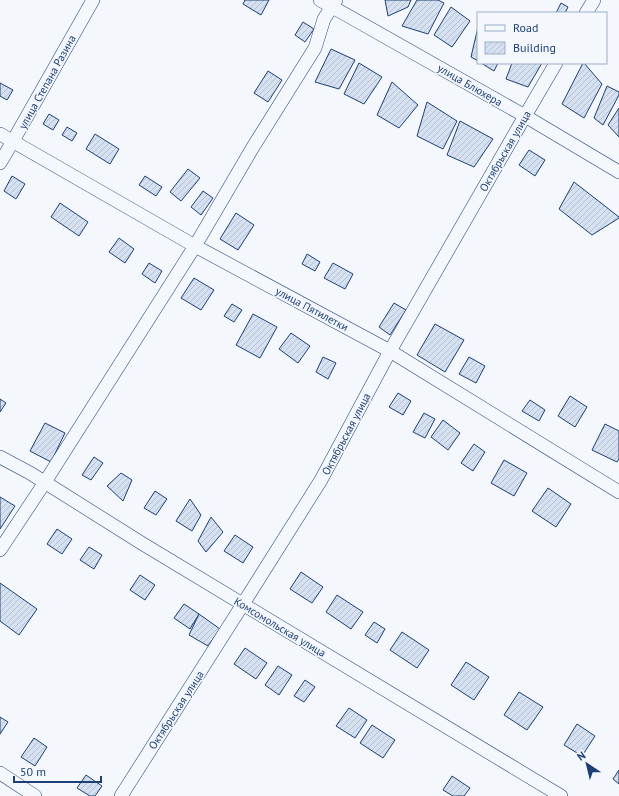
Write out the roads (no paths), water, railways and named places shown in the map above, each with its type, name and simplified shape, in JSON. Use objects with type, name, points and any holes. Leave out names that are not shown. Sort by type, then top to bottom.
[{"type":"street","name":"улица Степана Разина","points":[[0,163],[93,0]]},
{"type":"street","name":"улица Блюхера","points":[[320,0],[334,3],[619,172]]},
{"type":"street","points":[[587,12],[594,0]]},
{"type":"street","points":[[0,550],[195,246],[253,147],[315,48],[324,19],[334,3]]},
{"type":"street","name":"Октябрьская улица","points":[[121,796],[321,480],[390,351],[555,64]]},
{"type":"street","name":"улица Пятилетки","points":[[0,134],[195,246],[390,351],[619,492]]},
{"type":"street","name":"Комсомольская улица","points":[[0,457],[45,482],[143,544],[561,796]]},
{"type":"street","points":[[0,773],[34,796]]}]
